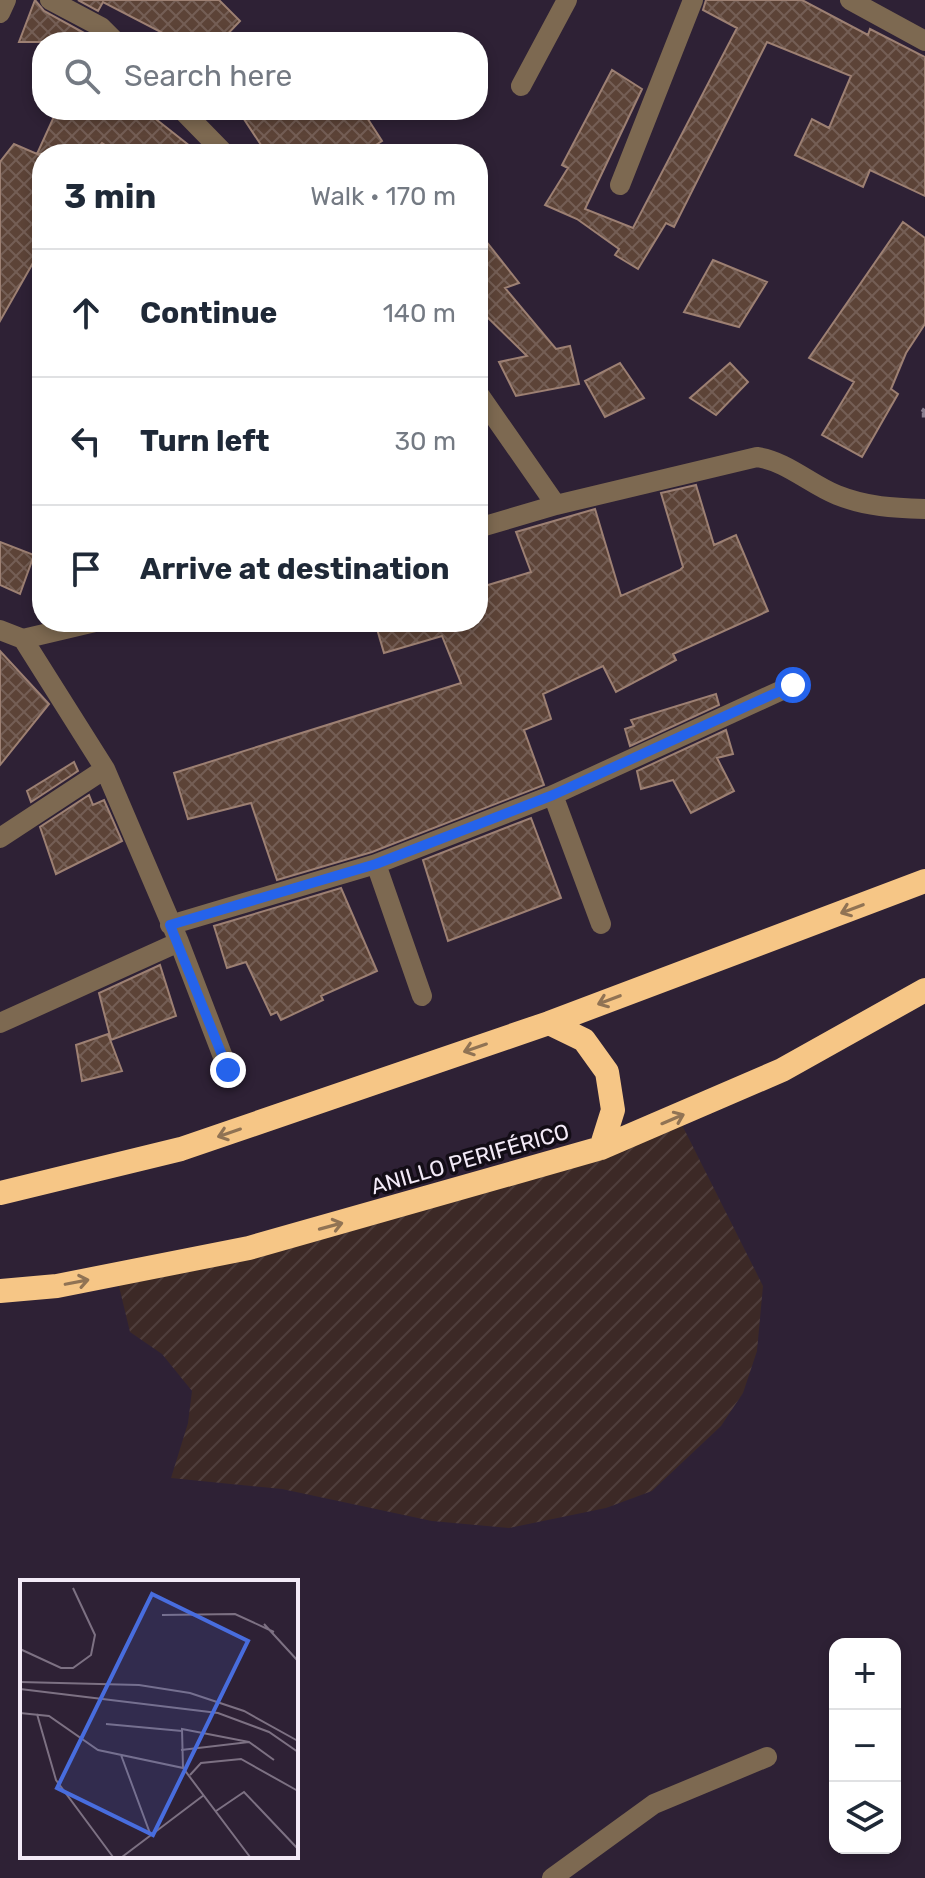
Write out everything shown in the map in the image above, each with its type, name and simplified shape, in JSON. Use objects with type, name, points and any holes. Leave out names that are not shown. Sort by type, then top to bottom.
[{"type":"highway","points":[[0,1193],[181,1149],[549,1023],[925,881]]},
{"type":"highway","name":"ANILLO PERIFÉRICO","points":[[0,1291],[57,1286],[249,1248],[601,1148],[782,1070],[925,990]]},
{"type":"highway","points":[[549,1023],[584,1040],[607,1072],[613,1110],[601,1148]]},
{"type":"street","points":[[0,13],[6,0]]},
{"type":"street","points":[[50,0],[106,32]]},
{"type":"street","points":[[521,86],[567,0]]},
{"type":"street","points":[[620,185],[693,0]]},
{"type":"street","points":[[850,0],[925,41]]},
{"type":"street","points":[[192,120],[215,144]]},
{"type":"street","points":[[488,407],[556,505]]},
{"type":"street","points":[[488,525],[556,505],[757,457],[772,459],[835,495],[872,507],[925,509]]},
{"type":"street","points":[[0,630],[23,639],[53,632]]},
{"type":"street","points":[[23,639],[105,769],[175,933],[228,1070]]},
{"type":"street","points":[[0,1023],[175,933],[376,864],[553,795],[793,685]]},
{"type":"street","points":[[0,838],[105,769]]},
{"type":"street","points":[[553,795],[601,924]]},
{"type":"street","points":[[376,864],[422,996]]},
{"type":"street","points":[[552,1878],[654,1804],[767,1757]]},
{"type":"path","points":[[925,409],[921,415],[925,415]]},
{"type":"shaded area","points":[[678,1117],[763,1286],[757,1351],[743,1393],[721,1426],[652,1491],[606,1508],[509,1528],[432,1521],[282,1489],[171,1478],[188,1423],[192,1391],[162,1354],[130,1332],[116,1274]]},
{"type":"building","points":[[35,0],[44,11],[82,32],[32,32],[32,42],[19,42]]},
{"type":"building","points":[[78,0],[219,0],[240,21],[230,32],[161,32],[103,2],[98,11]]},
{"type":"building","points":[[706,0],[802,0],[868,35],[870,29],[925,57],[925,196],[870,170],[863,187],[795,155],[812,119],[829,128],[851,76],[767,42],[674,227],[666,223],[638,269],[615,255],[619,249],[577,219],[545,205],[568,168],[562,165],[612,70],[642,89],[585,209],[633,228],[737,28],[703,10]]},
{"type":"building","points":[[52,120],[157,120],[187,144],[104,144],[42,144]]},
{"type":"building","points":[[245,120],[368,120],[382,141],[377,144],[260,144]]},
{"type":"building","points":[[14,144],[32,152],[32,265],[0,321],[0,162]]},
{"type":"building","points":[[903,222],[925,238],[925,324],[906,353],[891,389],[898,394],[862,457],[822,435],[854,382],[809,358]]},
{"type":"building","points":[[488,244],[519,283],[505,288],[556,349],[570,346],[579,384],[516,396],[499,362],[527,356],[488,318]]},
{"type":"building","points":[[713,260],[767,282],[739,327],[684,312]]},
{"type":"building","points":[[620,363],[644,398],[605,417],[585,381]]},
{"type":"building","points":[[730,363],[748,382],[716,415],[690,398]]},
{"type":"building","points":[[696,485],[714,545],[736,535],[768,611],[673,654],[676,660],[616,692],[603,666],[543,694],[551,719],[524,730],[544,785],[372,852],[277,880],[251,803],[188,819],[174,773],[461,683],[442,636],[384,653],[378,632],[488,632],[488,585],[531,572],[516,532],[595,509],[621,596],[680,570],[683,567],[661,493]]},
{"type":"building","points":[[0,542],[32,554],[20,594],[0,585]]},
{"type":"building","points":[[0,651],[49,704],[0,765]]},
{"type":"building","points":[[716,694],[719,705],[630,746],[625,729],[634,726],[631,720]]},
{"type":"building","points":[[726,730],[733,754],[717,758],[734,791],[691,813],[673,780],[641,789],[637,771]]},
{"type":"building","points":[[74,762],[78,771],[31,802],[27,791]]},
{"type":"building","points":[[89,795],[93,805],[104,800],[122,841],[56,874],[40,827]]},
{"type":"building","points":[[531,818],[561,898],[448,941],[423,860]]},
{"type":"building","points":[[341,888],[377,971],[321,996],[323,1000],[281,1020],[277,1012],[271,1015],[246,962],[227,968],[214,926]]},
{"type":"building","points":[[160,965],[176,1016],[111,1040],[99,993]]},
{"type":"building","points":[[108,1034],[122,1071],[82,1081],[76,1045]]},
{"type":"route","points":[[228,1070],[170,925],[376,864],[553,795],[793,685]]}]
